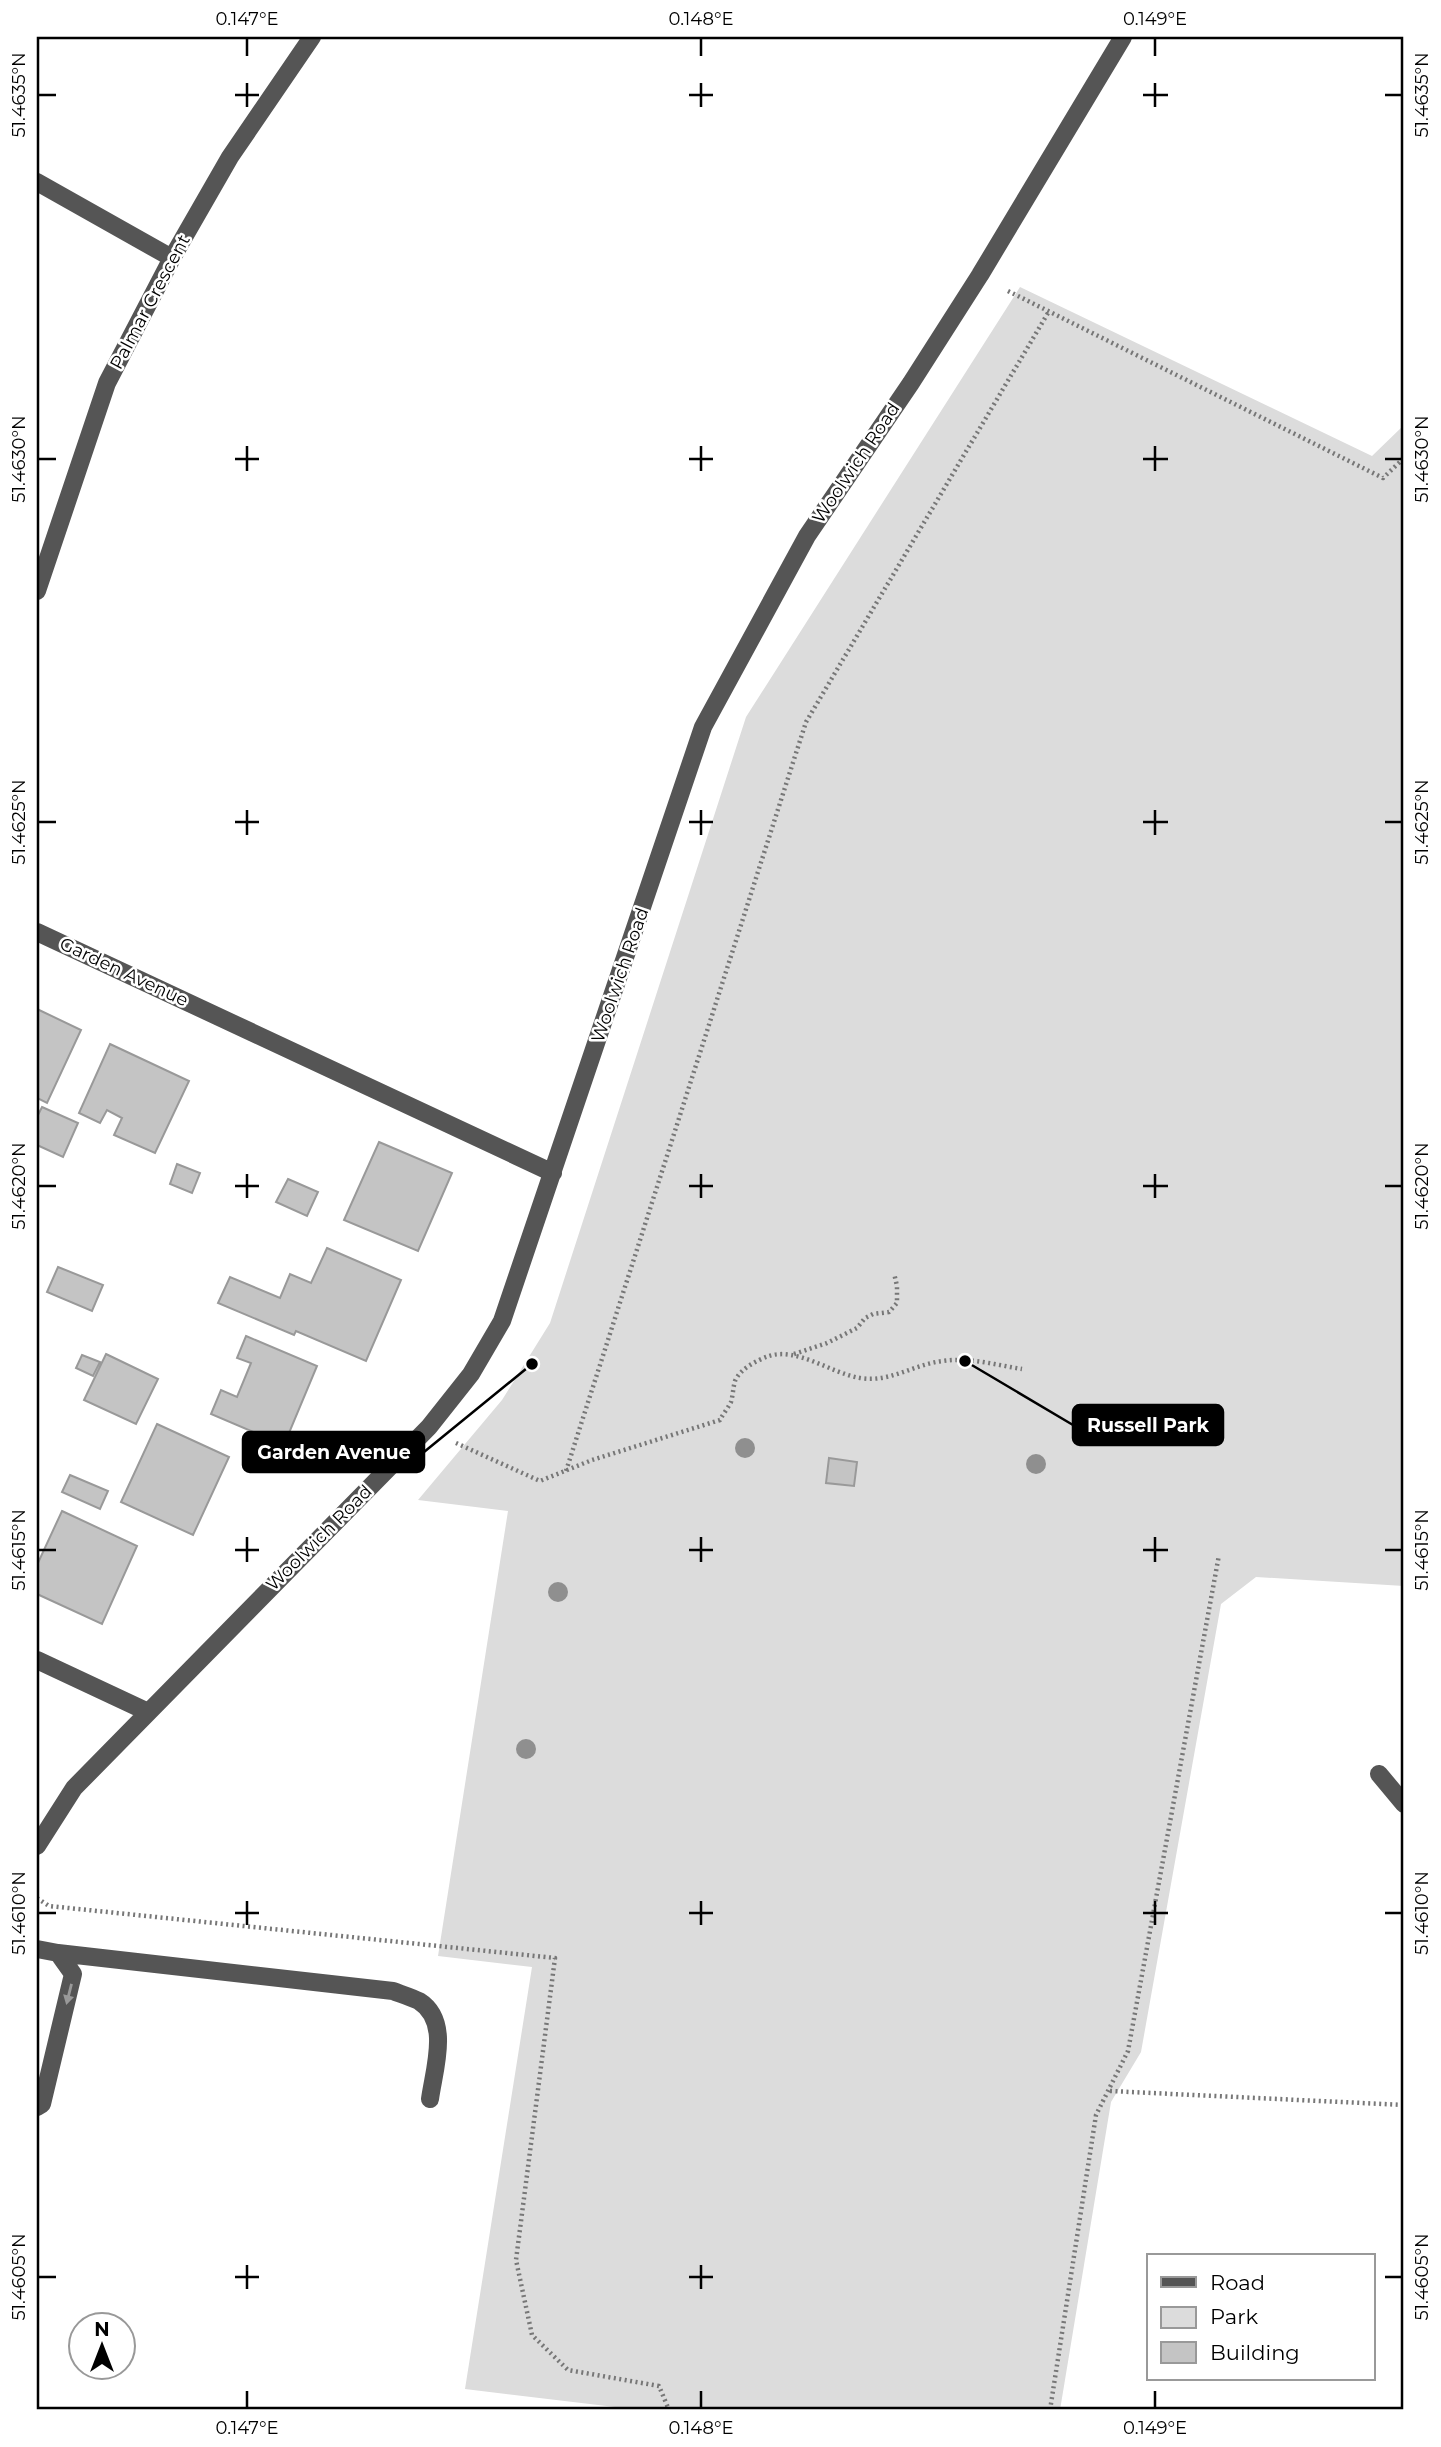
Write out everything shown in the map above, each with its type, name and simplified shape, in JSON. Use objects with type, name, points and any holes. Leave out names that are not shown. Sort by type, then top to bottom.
[{"type":"street","name":"Palmar Crescent","points":[[37,591],[107,383],[172,258],[230,157],[312,37]]},
{"type":"street","name":"Woolwich Road","points":[[37,1846],[74,1788],[429,1427],[471,1374],[502,1321],[703,727],[807,536],[912,383],[1122,37]]},
{"type":"street","points":[[37,182],[172,258]]},
{"type":"street","name":"Garden Avenue","points":[[37,932],[553,1173]]},
{"type":"street","points":[[37,1660],[148,1712]]},
{"type":"street","points":[[1379,1773],[1404,1804]]},
{"type":"street","points":[[37,1949],[393,1991],[420,2002],[434,2016],[439,2035],[430,2099]]},
{"type":"street","points":[[37,2107],[42,2104],[73,1974],[58,1953]]},
{"type":"path","points":[[980,275],[1048,313],[1382,478],[1404,458]]},
{"type":"path","points":[[566,1471],[806,722],[1048,313]]},
{"type":"path","points":[[429,1427],[462,1447],[540,1481],[592,1460],[720,1420],[731,1402],[736,1378],[750,1365],[771,1355],[793,1354],[827,1343],[858,1328],[865,1318],[889,1312],[897,1303],[894,1273]]},
{"type":"path","points":[[793,1354],[861,1378],[891,1377],[944,1360],[969,1360],[1022,1369]]},
{"type":"path","points":[[1050,2410],[1096,2115],[1128,2051],[1219,1555]]},
{"type":"path","points":[[37,1898],[49,1906],[555,1958],[516,2260],[532,2335],[568,2370],[659,2386],[669,2410]]},
{"type":"path","points":[[1110,2091],[1404,2105]]},
{"type":"green space","points":[[1020,287],[1372,456],[1404,425],[1404,1586],[1256,1577],[1221,1604],[1141,2052],[1111,2102],[1060,2410],[640,2410],[465,2389],[532,1967],[438,1956],[508,1511],[418,1500],[502,1400],[550,1323],[746,717]]},
{"type":"building","points":[[37,1009],[81,1030],[47,1103],[37,1098]]},
{"type":"building","points":[[110,1044],[189,1081],[155,1153],[114,1135],[122,1118],[107,1110],[100,1123],[79,1113]]},
{"type":"building","points":[[42,1107],[78,1123],[63,1157],[37,1145],[37,1117]]},
{"type":"building","points":[[379,1142],[452,1173],[418,1251],[344,1220]]},
{"type":"building","points":[[177,1164],[200,1173],[192,1193],[170,1184]]},
{"type":"building","points":[[288,1179],[318,1192],[307,1216],[276,1202]]},
{"type":"building","points":[[327,1248],[401,1280],[366,1361],[296,1331],[294,1335],[218,1303],[230,1277],[280,1298],[290,1274],[311,1283]]},
{"type":"building","points":[[58,1267],[103,1285],[92,1311],[47,1292]]},
{"type":"building","points":[[246,1336],[317,1366],[284,1445],[211,1414],[221,1390],[237,1397],[251,1363],[237,1358]]},
{"type":"building","points":[[106,1354],[158,1379],[136,1424],[84,1400]]},
{"type":"building","points":[[82,1355],[100,1362],[93,1376],[76,1368]]},
{"type":"building","points":[[157,1424],[229,1457],[193,1535],[121,1502]]},
{"type":"building","points":[[829,1458],[857,1462],[854,1486],[826,1483]]},
{"type":"building","points":[[70,1475],[108,1491],[100,1509],[62,1492]]},
{"type":"building","points":[[62,1511],[137,1546],[102,1624],[37,1594],[37,1565]]},
{"type":"place","name":"Russell Park","points":[[965,1361]]},
{"type":"place","name":"Garden Avenue","points":[[532,1364]]}]
